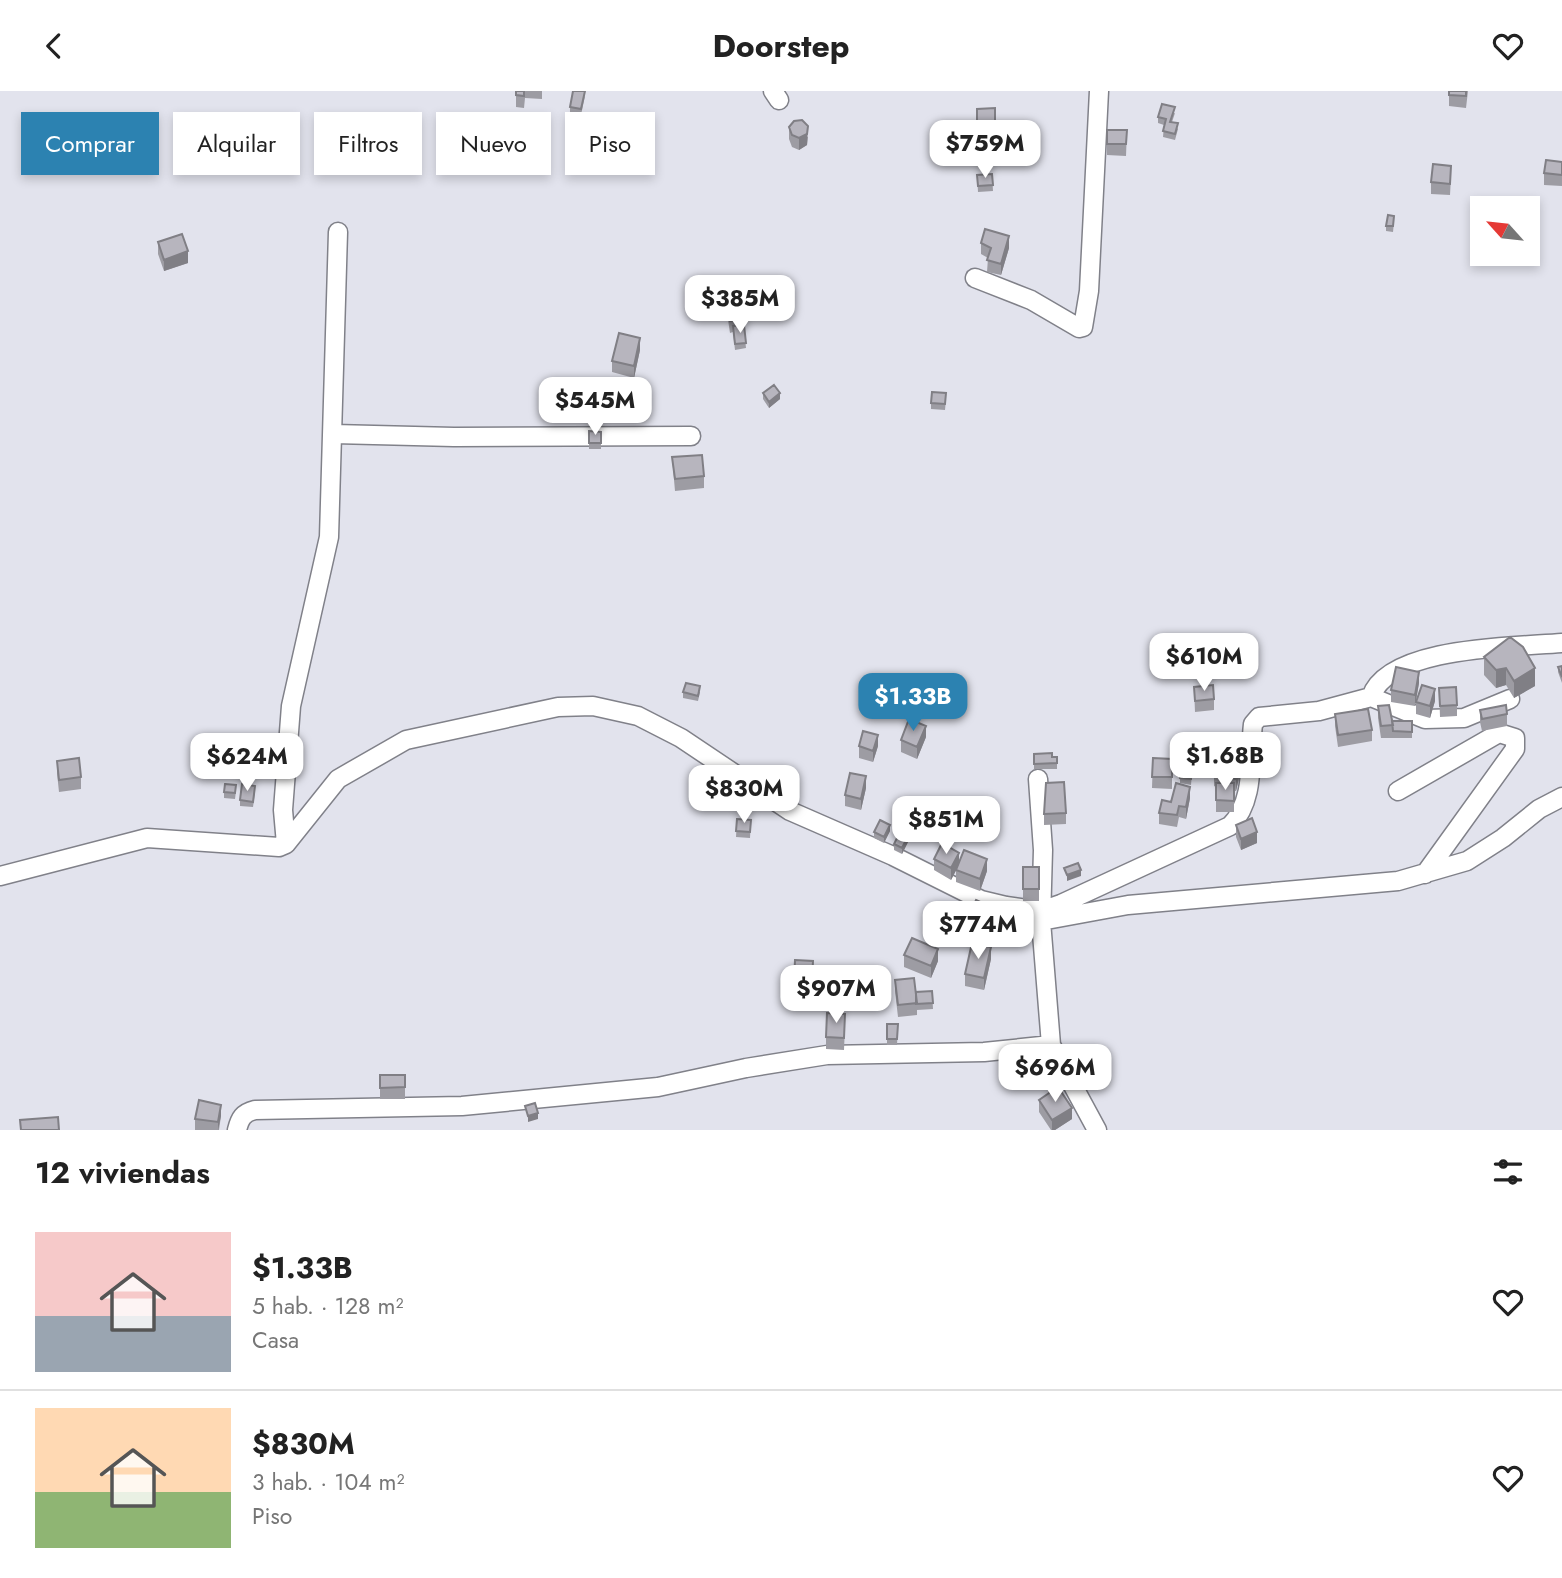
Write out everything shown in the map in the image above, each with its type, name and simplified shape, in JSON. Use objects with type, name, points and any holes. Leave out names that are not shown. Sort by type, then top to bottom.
[{"type":"street","points":[[975,278],[992,282],[1031,300],[1045,311],[1079,328],[1083,327],[1089,291],[1100,91]]},
{"type":"street","points":[[286,844],[283,810],[291,706],[329,537],[338,232]]},
{"type":"street","points":[[334,433],[454,437],[691,436]]},
{"type":"street","points":[[1371,697],[1381,680],[1400,668],[1424,659],[1462,652],[1562,643]]},
{"type":"street","points":[[1041,916],[1230,826],[1241,815],[1247,800],[1252,733],[1259,717],[1319,711],[1371,697],[1425,719],[1464,718],[1490,711],[1510,699]]},
{"type":"street","points":[[0,876],[147,838],[270,849],[286,844],[338,779],[406,740],[558,707],[593,706],[638,716],[681,738],[790,811],[893,856],[981,900],[1041,916],[1128,905],[1398,881],[1467,860],[1503,838],[1539,809],[1562,797]]},
{"type":"street","points":[[1398,791],[1499,733],[1515,738],[1515,749],[1425,874]]},
{"type":"street","points":[[1038,779],[1043,850],[1041,916],[1051,1045],[1097,1130]]},
{"type":"street","points":[[237,1130],[246,1112],[255,1110],[462,1106],[658,1087],[746,1068],[827,1055],[984,1052],[1051,1045]]},
{"type":"building","points":[[516,91],[524,91],[524,96],[516,95]]},
{"type":"building","points":[[573,91],[585,91],[581,109],[570,107]]},
{"type":"building","points":[[1449,91],[1466,91],[1466,96],[1449,95]]},
{"type":"building","points":[[1162,104],[1175,107],[1170,122],[1178,123],[1175,134],[1163,131],[1166,119],[1158,117]]},
{"type":"building","points":[[995,108],[995,131],[977,131],[977,109]]},
{"type":"building","points":[[802,120],[808,126],[807,134],[799,138],[792,135],[789,127],[794,121]]},
{"type":"building","points":[[1107,130],[1127,130],[1126,144],[1107,144]]},
{"type":"building","points":[[1546,160],[1562,162],[1562,175],[1544,173]]},
{"type":"building","points":[[1433,164],[1451,166],[1450,184],[1431,182]]},
{"type":"building","points":[[992,174],[993,185],[978,186],[977,175]]},
{"type":"building","points":[[1388,215],[1394,216],[1393,226],[1386,226]]},
{"type":"building","points":[[985,229],[1009,236],[1001,264],[987,260],[991,248],[981,243]]},
{"type":"building","points":[[182,234],[188,251],[164,260],[158,242]]},
{"type":"building","points":[[740,300],[743,319],[730,321],[727,302]]},
{"type":"building","points":[[744,325],[746,343],[735,344],[733,326]]},
{"type":"building","points":[[619,333],[640,338],[634,366],[612,361]]},
{"type":"building","points":[[774,385],[780,393],[769,402],[763,393]]},
{"type":"building","points":[[932,392],[946,393],[945,404],[931,403]]},
{"type":"building","points":[[589,431],[601,432],[601,443],[589,443]]},
{"type":"building","points":[[702,455],[704,476],[675,479],[672,457]]},
{"type":"building","points":[[1510,637],[1523,647],[1535,668],[1514,681],[1506,668],[1496,670],[1484,657]]},
{"type":"building","points":[[1396,667],[1419,672],[1415,695],[1391,690]]},
{"type":"building","points":[[686,683],[700,686],[698,696],[683,692]]},
{"type":"building","points":[[1213,685],[1214,699],[1195,701],[1194,687]]},
{"type":"building","points":[[1422,685],[1435,689],[1430,706],[1416,702]]},
{"type":"building","points":[[1456,687],[1457,705],[1440,706],[1439,688]]},
{"type":"building","points":[[1389,705],[1393,725],[1381,726],[1378,706]]},
{"type":"building","points":[[1506,705],[1507,714],[1482,719],[1480,710]]},
{"type":"building","points":[[1368,709],[1372,730],[1338,735],[1335,714]]},
{"type":"building","points":[[909,719],[926,726],[917,747],[901,740]]},
{"type":"building","points":[[1392,721],[1412,721],[1412,732],[1393,731]]},
{"type":"building","points":[[863,731],[878,735],[873,751],[859,746]]},
{"type":"building","points":[[1052,753],[1052,757],[1057,757],[1057,763],[1034,764],[1034,754]]},
{"type":"building","points":[[79,758],[81,777],[59,780],[57,761]]},
{"type":"building","points":[[1153,758],[1172,759],[1172,777],[1152,777]]},
{"type":"building","points":[[1217,761],[1239,766],[1236,779],[1214,775]]},
{"type":"building","points":[[1182,766],[1192,767],[1191,779],[1180,778]]},
{"type":"building","points":[[850,773],[866,776],[861,799],[845,795]]},
{"type":"building","points":[[1064,782],[1066,813],[1044,814],[1046,783]]},
{"type":"building","points":[[1176,783],[1190,787],[1186,807],[1179,806],[1177,815],[1159,813],[1162,800],[1171,802]]},
{"type":"building","points":[[1216,783],[1234,783],[1234,801],[1216,800]]},
{"type":"building","points":[[225,784],[236,785],[235,793],[224,792]]},
{"type":"building","points":[[242,784],[255,786],[253,802],[240,800]]},
{"type":"building","points":[[970,801],[985,809],[976,825],[961,817]]},
{"type":"building","points":[[1252,818],[1257,832],[1241,839],[1236,825]]},
{"type":"building","points":[[737,819],[751,820],[750,832],[736,831]]},
{"type":"building","points":[[880,820],[890,825],[884,837],[874,832]]},
{"type":"building","points":[[901,830],[909,834],[902,848],[894,844]]},
{"type":"building","points":[[942,843],[959,853],[951,868],[934,859]]},
{"type":"building","points":[[964,850],[987,859],[980,879],[956,870]]},
{"type":"building","points":[[1078,863],[1081,870],[1067,875],[1064,868]]},
{"type":"building","points":[[1023,867],[1039,867],[1039,889],[1023,889]]},
{"type":"building","points":[[976,900],[995,909],[983,935],[964,926],[968,917],[963,914],[968,904],[973,907]]},
{"type":"building","points":[[912,938],[938,949],[931,966],[904,955]]},
{"type":"building","points":[[972,943],[991,947],[984,978],[965,974]]},
{"type":"building","points":[[795,960],[813,961],[812,982],[794,981]]},
{"type":"building","points":[[914,978],[917,1003],[898,1005],[895,980]]},
{"type":"building","points":[[932,991],[933,1003],[916,1004],[916,992]]},
{"type":"building","points":[[827,1013],[845,1014],[844,1038],[826,1037]]},
{"type":"building","points":[[887,1024],[898,1024],[897,1039],[887,1039]]},
{"type":"building","points":[[380,1075],[405,1075],[405,1087],[380,1088]]},
{"type":"building","points":[[1058,1087],[1072,1108],[1052,1120],[1039,1100]]},
{"type":"building","points":[[199,1100],[221,1105],[218,1122],[195,1119]]},
{"type":"building","points":[[535,1103],[538,1113],[528,1116],[525,1106]]},
{"type":"building","points":[[58,1117],[59,1130],[21,1130],[20,1120]]}]
